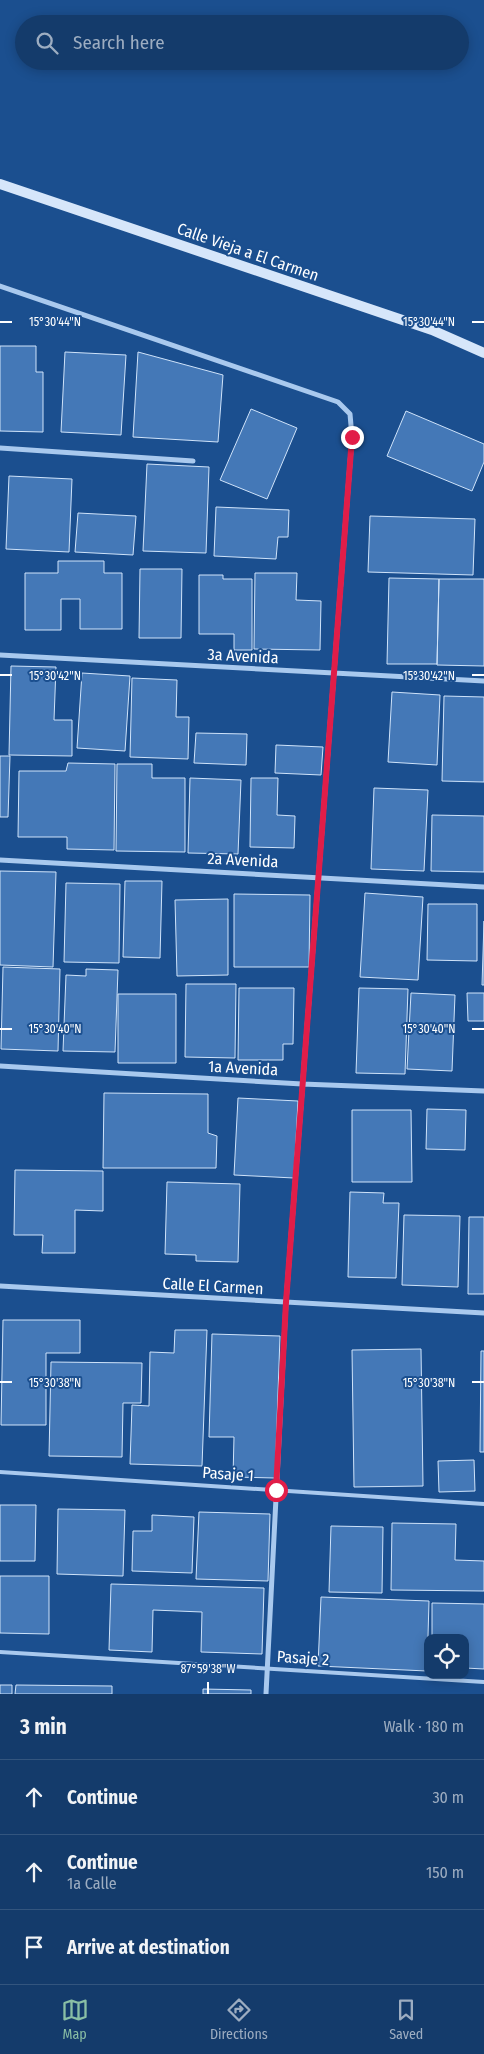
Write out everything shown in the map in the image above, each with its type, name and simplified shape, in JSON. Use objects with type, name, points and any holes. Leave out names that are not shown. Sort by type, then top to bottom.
[{"type":"street","name":"Calle Vieja a El Carmen","points":[[0,184],[432,330],[484,353]]},
{"type":"street","points":[[0,286],[338,402],[350,414],[352,437],[286,1302],[266,1694]]},
{"type":"street","points":[[0,448],[193,461]]},
{"type":"street","name":"3a Avenida","points":[[0,655],[484,681]]},
{"type":"street","name":"2a Avenida","points":[[0,860],[318,876],[484,887]]},
{"type":"street","name":"1a Avenida","points":[[0,1066],[302,1084],[484,1091]]},
{"type":"street","name":"Calle El Carmen","points":[[0,1286],[484,1313]]},
{"type":"lane","name":"Pasaje 1","points":[[0,1472],[484,1504]]},
{"type":"lane","name":"Pasaje 2","points":[[0,1652],[484,1682]]},
{"type":"building","points":[[0,346],[36,346],[36,372],[43,372],[43,432],[0,431]]},
{"type":"building","points":[[65,352],[126,355],[121,435],[61,432]]},
{"type":"building","points":[[138,352],[223,375],[218,442],[133,437]]},
{"type":"building","points":[[251,409],[297,428],[267,499],[220,480]]},
{"type":"building","points":[[406,411],[484,444],[484,462],[472,491],[387,456]]},
{"type":"building","points":[[147,464],[209,467],[206,553],[143,551]]},
{"type":"building","points":[[9,476],[72,479],[69,552],[6,549]]},
{"type":"building","points":[[216,507],[289,510],[288,537],[278,537],[276,559],[214,556]]},
{"type":"building","points":[[78,513],[136,516],[133,555],[75,552]]},
{"type":"building","points":[[370,516],[475,519],[473,575],[368,572]]},
{"type":"building","points":[[58,561],[104,561],[104,573],[122,573],[122,629],[80,629],[80,599],[61,599],[61,630],[25,630],[25,573],[58,573]]},
{"type":"building","points":[[140,569],[182,569],[181,638],[139,638]]},
{"type":"building","points":[[255,573],[297,573],[296,600],[321,601],[320,650],[254,649]]},
{"type":"building","points":[[199,575],[223,575],[223,579],[252,579],[252,650],[234,650],[234,634],[199,634]]},
{"type":"building","points":[[389,578],[439,579],[437,664],[387,664]]},
{"type":"building","points":[[439,579],[484,579],[484,666],[437,665]]},
{"type":"building","points":[[11,666],[56,667],[54,720],[72,720],[72,756],[9,755]]},
{"type":"building","points":[[82,673],[130,676],[125,751],[77,748]]},
{"type":"building","points":[[132,678],[177,680],[176,717],[189,717],[188,759],[130,757]]},
{"type":"building","points":[[392,692],[440,695],[437,765],[388,762]]},
{"type":"building","points":[[444,696],[484,697],[484,782],[442,781]]},
{"type":"building","points":[[196,733],[247,734],[246,765],[194,763]]},
{"type":"building","points":[[276,745],[323,747],[321,775],[275,773]]},
{"type":"building","points":[[0,756],[10,756],[8,817],[0,817]]},
{"type":"building","points":[[68,763],[115,764],[114,850],[67,849],[67,837],[18,837],[19,771],[66,771]]},
{"type":"building","points":[[117,764],[152,764],[152,778],[185,778],[185,852],[116,851]]},
{"type":"building","points":[[190,778],[241,780],[238,854],[188,853]]},
{"type":"building","points":[[251,778],[278,778],[277,815],[295,816],[294,848],[250,847]]},
{"type":"building","points":[[374,788],[428,790],[424,871],[371,869]]},
{"type":"building","points":[[432,815],[484,816],[484,872],[431,871]]},
{"type":"building","points":[[0,871],[56,872],[53,967],[0,965]]},
{"type":"building","points":[[125,881],[162,881],[160,958],[123,957]]},
{"type":"building","points":[[66,883],[120,884],[119,963],[64,962]]},
{"type":"building","points":[[365,893],[423,897],[418,980],[360,977]]},
{"type":"building","points":[[234,894],[310,895],[309,967],[234,967]]},
{"type":"building","points":[[228,899],[228,975],[177,976],[175,900]]},
{"type":"building","points":[[428,904],[477,904],[477,961],[427,960]]},
{"type":"building","points":[[484,921],[484,985],[482,985]]},
{"type":"building","points":[[3,967],[60,969],[58,1051],[1,1049]]},
{"type":"building","points":[[86,969],[118,970],[115,1052],[63,1051],[66,975],[86,976]]},
{"type":"building","points":[[186,984],[236,984],[235,1058],[185,1057]]},
{"type":"building","points":[[239,988],[294,988],[293,1044],[283,1044],[283,1060],[238,1060]]},
{"type":"building","points":[[359,988],[408,989],[405,1074],[356,1073]]},
{"type":"building","points":[[411,993],[455,995],[452,1071],[407,1069]]},
{"type":"building","points":[[467,993],[484,993],[484,1021],[468,1021]]},
{"type":"building","points":[[118,994],[176,994],[176,1063],[118,1063]]},
{"type":"building","points":[[104,1093],[208,1094],[208,1133],[217,1136],[216,1168],[103,1168]]},
{"type":"building","points":[[238,1098],[298,1101],[294,1178],[234,1175]]},
{"type":"building","points":[[427,1109],[466,1110],[465,1150],[426,1149]]},
{"type":"building","points":[[352,1110],[411,1110],[412,1182],[352,1182]]},
{"type":"building","points":[[15,1170],[103,1171],[103,1211],[75,1210],[75,1253],[42,1253],[43,1235],[14,1235]]},
{"type":"building","points":[[167,1182],[240,1184],[238,1262],[196,1261],[196,1255],[165,1254]]},
{"type":"building","points":[[350,1192],[384,1193],[383,1203],[399,1203],[396,1278],[348,1277]]},
{"type":"building","points":[[404,1215],[460,1216],[458,1287],[402,1285]]},
{"type":"building","points":[[469,1217],[484,1217],[484,1294],[468,1294]]},
{"type":"building","points":[[3,1320],[80,1320],[80,1353],[46,1353],[46,1425],[1,1425]]},
{"type":"building","points":[[175,1330],[207,1330],[202,1466],[130,1464],[132,1405],[149,1406],[150,1352],[174,1353]]},
{"type":"building","points":[[212,1334],[280,1336],[275,1478],[233,1477],[234,1437],[209,1437]]},
{"type":"building","points":[[421,1349],[423,1486],[354,1487],[352,1350]]},
{"type":"building","points":[[481,1351],[484,1351],[484,1452],[480,1452]]},
{"type":"building","points":[[51,1362],[142,1363],[141,1403],[123,1403],[122,1457],[49,1456]]},
{"type":"building","points":[[474,1460],[475,1491],[439,1492],[438,1461]]},
{"type":"building","points":[[0,1505],[36,1505],[35,1561],[0,1561]]},
{"type":"building","points":[[58,1509],[125,1510],[123,1576],[57,1574]]},
{"type":"building","points":[[199,1512],[270,1514],[268,1581],[196,1579]]},
{"type":"building","points":[[152,1515],[194,1517],[192,1573],[132,1571],[133,1531],[152,1531]]},
{"type":"building","points":[[392,1523],[456,1524],[455,1560],[484,1561],[484,1591],[391,1590]]},
{"type":"building","points":[[331,1526],[383,1527],[382,1593],[329,1592]]},
{"type":"building","points":[[0,1576],[49,1576],[49,1634],[0,1633]]},
{"type":"building","points":[[111,1584],[264,1588],[262,1654],[201,1652],[202,1612],[153,1610],[152,1652],[109,1650]]},
{"type":"building","points":[[321,1597],[429,1601],[428,1634],[424,1634],[424,1671],[318,1666]]},
{"type":"building","points":[[432,1603],[484,1604],[484,1669],[469,1668],[469,1634],[432,1634]]},
{"type":"building","points":[[0,1685],[12,1685],[12,1694],[0,1694]]},
{"type":"building","points":[[16,1685],[112,1686],[112,1694],[15,1694]]},
{"type":"building","points":[[203,1689],[251,1690],[251,1694],[203,1694]]},
{"type":"route","points":[[276,1490],[286,1302],[352,437]]}]
